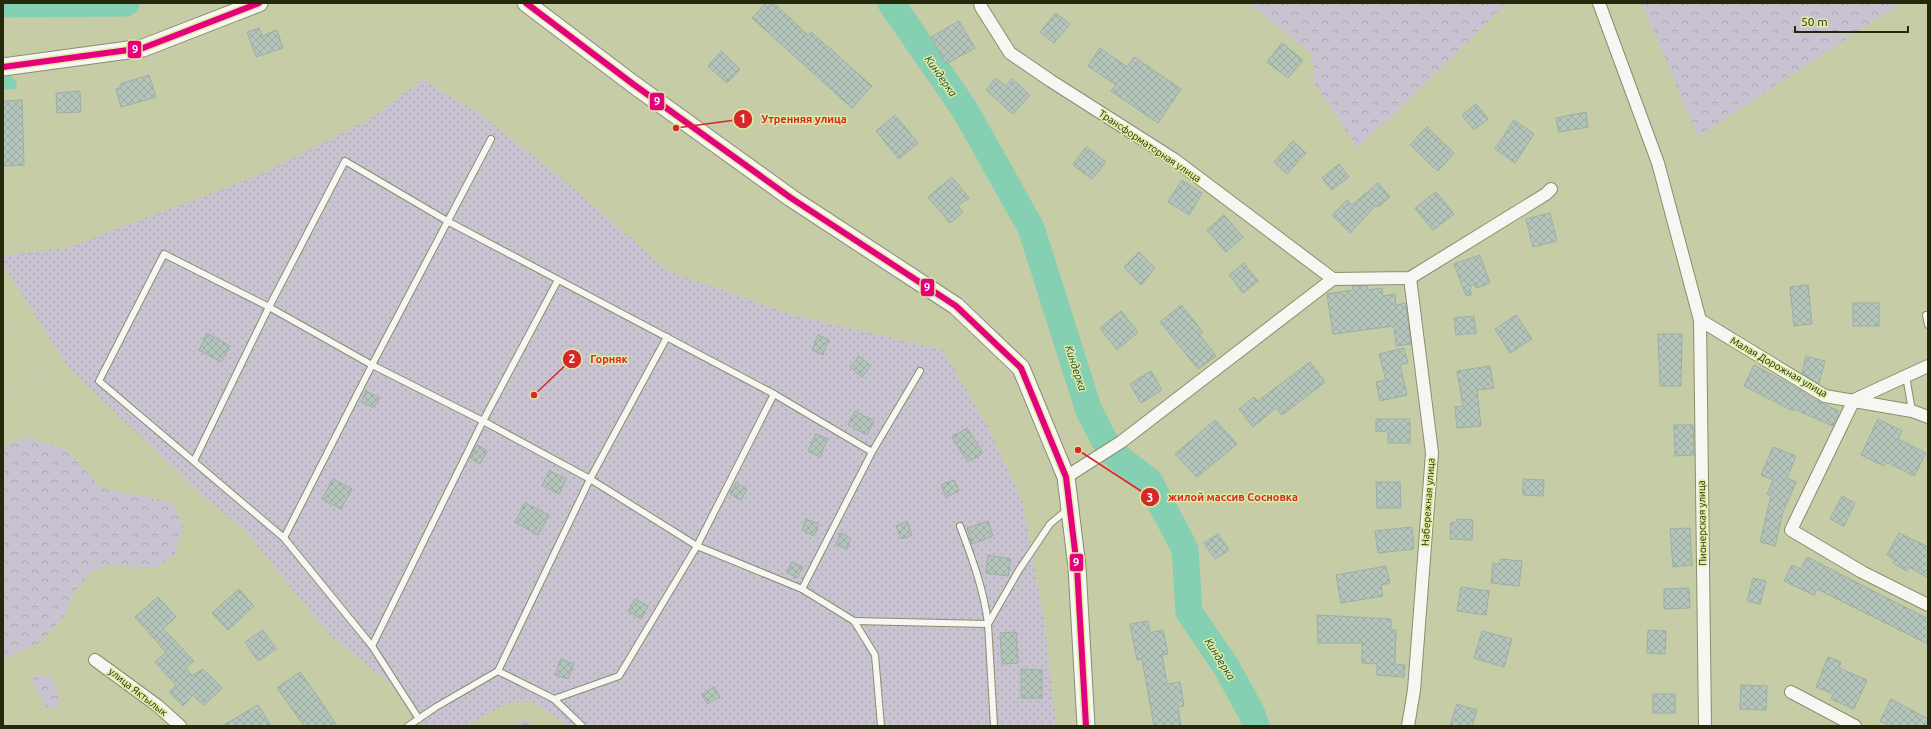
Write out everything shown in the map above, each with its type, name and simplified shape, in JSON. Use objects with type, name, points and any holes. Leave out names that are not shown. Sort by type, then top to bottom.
[{"type":"street","points":[[3,67],[143,48],[259,3]]},
{"type":"street","points":[[526,3],[633,84],[791,198],[956,306],[1021,368],[1066,477],[1071,507],[1077,567],[1086,726]]},
{"type":"street","name":"Трансформаторная улица","points":[[980,3],[981,7],[1010,53],[1175,160],[1333,279]]},
{"type":"street","name":"Пионерская улица","points":[[1599,3],[1658,163],[1700,320],[1705,726]]},
{"type":"street","points":[[1066,477],[1122,442],[1333,279],[1410,278],[1546,194],[1551,189]]},
{"type":"street","name":"Набережная улица","points":[[1408,726],[1414,690],[1432,453],[1410,278]]},
{"type":"street","name":"Малая Дорожная улица","points":[[1700,320],[1825,396],[1912,411],[1928,417]]},
{"type":"street","points":[[1928,366],[1854,400],[1791,530],[1862,572],[1928,605]]},
{"type":"street","name":"улица Яктылык","points":[[95,660],[158,706],[180,726]]},
{"type":"street","points":[[1791,692],[1855,726]]},
{"type":"lane","points":[[284,538],[372,365],[449,222],[491,139]]},
{"type":"lane","points":[[194,461],[269,307],[345,161],[449,222],[774,394],[872,452]]},
{"type":"lane","points":[[418,719],[372,646],[284,538],[99,381],[164,254],[269,307],[372,365],[483,421],[590,480],[697,546],[802,589],[854,620],[875,655],[881,726]]},
{"type":"lane","points":[[372,646],[483,421],[558,280]]},
{"type":"lane","points":[[1926,315],[1928,325]]},
{"type":"lane","points":[[408,726],[436,707],[498,671],[590,480],[667,337]]},
{"type":"lane","points":[[802,589],[872,452],[920,371]]},
{"type":"lane","points":[[1906,376],[1912,411]]},
{"type":"lane","points":[[554,699],[619,676],[697,546],[774,394]]},
{"type":"lane","points":[[988,624],[1019,570],[1050,524],[1071,507]]},
{"type":"lane","points":[[960,526],[986,605],[994,726]]},
{"type":"lane","points":[[854,620],[988,624]]},
{"type":"lane","points":[[498,671],[554,699],[582,726]]},
{"type":"path","points":[[1551,189],[1566,180],[1584,175],[1603,179],[1635,212],[1668,266],[1680,280],[1690,284]]},
{"type":"path","points":[[3,323],[16,334],[49,378],[131,447],[177,478],[194,461]]},
{"type":"path","points":[[3,392],[49,378]]},
{"type":"path","points":[[290,605],[356,698],[372,726]]},
{"type":"green space","points":[[1249,3],[1508,3],[1358,148],[1314,82],[1312,54]]},
{"type":"green space","points":[[1642,3],[1901,3],[1698,137]]},
{"type":"green space","points":[[422,80],[477,112],[570,185],[668,271],[792,315],[943,350],[986,424],[1022,500],[1044,621],[1056,726],[569,726],[531,701],[510,702],[465,726],[424,726],[402,693],[331,636],[242,527],[203,496],[68,367],[3,264],[3,256],[69,247],[257,176],[370,119]]},
{"type":"green space","points":[[25,437],[67,450],[101,488],[174,503],[183,527],[175,554],[154,568],[113,565],[94,569],[79,585],[62,619],[41,642],[3,659],[3,447]]},
{"type":"green space","points":[[33,675],[50,675],[60,698],[59,708],[45,708],[44,700],[35,690]]},
{"type":"green space","points":[[527,719],[533,726],[511,726]]},
{"type":"shaded area","points":[[3,73],[9,74],[17,83],[16,89],[3,89]]},
{"type":"building","points":[[766,3],[774,3],[808,35],[811,32],[872,86],[852,108],[752,18]]},
{"type":"building","points":[[1056,13],[1070,24],[1054,43],[1040,32]]},
{"type":"building","points":[[959,21],[975,48],[946,64],[931,37]]},
{"type":"building","points":[[259,28],[262,36],[277,30],[283,48],[256,57],[247,32]]},
{"type":"building","points":[[1282,43],[1303,60],[1288,78],[1267,62]]},
{"type":"building","points":[[1100,48],[1127,67],[1134,57],[1181,89],[1158,123],[1111,91],[1116,85],[1088,66]]},
{"type":"building","points":[[721,51],[740,69],[727,83],[708,66]]},
{"type":"building","points":[[149,75],[156,97],[121,107],[116,89],[121,87],[120,84]]},
{"type":"building","points":[[996,78],[1005,86],[1012,79],[1030,95],[1013,114],[986,90]]},
{"type":"building","points":[[80,91],[81,112],[57,113],[56,93]]},
{"type":"building","points":[[22,100],[24,165],[3,166],[3,101]]},
{"type":"building","points":[[1476,104],[1488,119],[1474,130],[1462,115]]},
{"type":"building","points":[[1586,112],[1588,127],[1559,132],[1556,118]]},
{"type":"building","points":[[895,115],[918,143],[899,159],[876,131]]},
{"type":"building","points":[[1514,120],[1534,134],[1515,163],[1495,149]]},
{"type":"building","points":[[1427,127],[1454,153],[1438,171],[1410,145]]},
{"type":"building","points":[[1293,141],[1306,153],[1287,174],[1274,162]]},
{"type":"building","points":[[1086,147],[1106,162],[1092,179],[1073,165]]},
{"type":"building","points":[[1339,164],[1349,177],[1332,190],[1322,178]]},
{"type":"building","points":[[952,177],[969,198],[958,206],[963,212],[950,223],[928,197]]},
{"type":"building","points":[[1182,180],[1202,193],[1189,215],[1168,202]]},
{"type":"building","points":[[1378,183],[1390,197],[1378,207],[1376,205],[1350,233],[1332,215],[1347,200],[1352,205]]},
{"type":"building","points":[[1436,192],[1454,214],[1433,230],[1415,208]]},
{"type":"building","points":[[1550,213],[1557,241],[1533,247],[1526,219]]},
{"type":"building","points":[[1224,215],[1243,237],[1226,252],[1207,230]]},
{"type":"building","points":[[1139,252],[1155,268],[1141,285],[1124,267]]},
{"type":"building","points":[[1480,255],[1490,283],[1476,288],[1475,284],[1470,286],[1471,295],[1466,296],[1454,264]]},
{"type":"building","points":[[1244,263],[1258,281],[1243,293],[1229,275]]},
{"type":"building","points":[[1808,285],[1812,324],[1794,326],[1790,287]]},
{"type":"building","points":[[1352,286],[1367,286],[1368,290],[1382,288],[1383,296],[1395,294],[1396,305],[1406,303],[1411,344],[1396,346],[1394,326],[1333,334],[1327,294],[1353,290]]},
{"type":"building","points":[[1853,303],[1879,303],[1879,326],[1853,326]]},
{"type":"building","points":[[1181,305],[1203,332],[1199,334],[1216,356],[1198,369],[1160,322]]},
{"type":"building","points":[[1121,311],[1138,332],[1117,350],[1100,328]]},
{"type":"building","points":[[1516,315],[1532,339],[1510,353],[1495,329]]},
{"type":"building","points":[[1474,316],[1476,333],[1456,335],[1454,318]]},
{"type":"building","points":[[207,333],[230,346],[221,362],[199,350]]},
{"type":"building","points":[[1658,334],[1682,334],[1681,386],[1660,386]]},
{"type":"building","points":[[818,335],[829,340],[823,355],[812,350]]},
{"type":"building","points":[[1404,348],[1408,363],[1400,365],[1407,395],[1380,401],[1376,382],[1386,380],[1379,354]]},
{"type":"building","points":[[859,356],[871,366],[862,377],[850,367]]},
{"type":"building","points":[[1806,356],[1825,361],[1819,384],[1802,373]]},
{"type":"building","points":[[1310,362],[1325,382],[1282,415],[1276,408],[1253,427],[1239,409],[1254,397],[1258,401]]},
{"type":"building","points":[[1754,365],[1815,400],[1839,411],[1833,426],[1794,409],[1793,411],[1744,386]]},
{"type":"building","points":[[1490,366],[1494,388],[1477,390],[1481,426],[1457,428],[1455,407],[1463,406],[1457,371]]},
{"type":"building","points":[[1151,371],[1162,390],[1141,403],[1130,384]]},
{"type":"building","points":[[366,391],[380,398],[374,408],[361,402]]},
{"type":"building","points":[[855,411],[874,421],[867,435],[848,425]]},
{"type":"building","points":[[1376,419],[1410,419],[1410,443],[1388,443],[1388,432],[1376,431]]},
{"type":"building","points":[[1878,419],[1902,431],[1898,439],[1926,453],[1914,476],[1887,462],[1884,466],[1861,455]]},
{"type":"building","points":[[1215,420],[1237,444],[1197,477],[1175,454]]},
{"type":"building","points":[[1674,425],[1693,425],[1694,455],[1675,456]]},
{"type":"building","points":[[967,428],[983,453],[968,462],[952,437]]},
{"type":"building","points":[[816,434],[828,439],[820,457],[808,451]]},
{"type":"building","points":[[477,445],[487,451],[480,464],[470,458]]},
{"type":"building","points":[[1773,447],[1796,456],[1787,478],[1796,482],[1783,512],[1775,546],[1760,542],[1771,496],[1767,494],[1773,480],[1761,475]]},
{"type":"building","points":[[550,471],[566,479],[559,494],[542,485]]},
{"type":"building","points":[[333,479],[352,489],[341,509],[322,499]]},
{"type":"building","points":[[1523,479],[1544,480],[1543,496],[1523,495]]},
{"type":"building","points":[[954,480],[959,491],[946,497],[941,485]]},
{"type":"building","points":[[1376,482],[1400,482],[1401,508],[1377,508]]},
{"type":"building","points":[[736,483],[747,489],[741,500],[730,494]]},
{"type":"building","points":[[1842,496],[1855,503],[1844,526],[1830,519]]},
{"type":"building","points":[[525,503],[549,515],[538,535],[515,522]]},
{"type":"building","points":[[806,519],[819,524],[814,536],[802,530]]},
{"type":"building","points":[[1457,519],[1473,520],[1472,540],[1450,539],[1451,523],[1457,522]]},
{"type":"building","points":[[907,521],[912,535],[901,539],[896,526]]},
{"type":"building","points":[[988,521],[993,536],[972,544],[967,528]]},
{"type":"building","points":[[1412,527],[1414,549],[1378,553],[1375,531]]},
{"type":"building","points":[[1690,528],[1692,565],[1673,567],[1670,529]]},
{"type":"building","points":[[840,533],[851,538],[847,549],[836,545]]},
{"type":"building","points":[[1899,533],[1928,547],[1928,578],[1909,567],[1907,571],[1893,563],[1895,560],[1887,555]]},
{"type":"building","points":[[1218,534],[1229,550],[1215,559],[1204,543]]},
{"type":"building","points":[[988,555],[1011,559],[1008,576],[986,573]]},
{"type":"building","points":[[1807,557],[1928,619],[1928,644],[1817,589],[1814,595],[1784,581],[1792,565],[1801,569]]},
{"type":"building","points":[[1500,559],[1522,561],[1519,586],[1491,583],[1493,563],[1499,564]]},
{"type":"building","points":[[792,562],[803,567],[797,578],[787,572]]},
{"type":"building","points":[[1386,566],[1390,583],[1381,585],[1383,596],[1341,603],[1336,575]]},
{"type":"building","points":[[1753,578],[1766,581],[1760,604],[1747,601]]},
{"type":"building","points":[[1461,587],[1489,591],[1486,615],[1457,611]]},
{"type":"building","points":[[1689,588],[1690,608],[1664,609],[1664,589]]},
{"type":"building","points":[[239,589],[254,606],[228,630],[212,613]]},
{"type":"building","points":[[158,597],[176,617],[163,629],[194,661],[186,668],[192,676],[203,669],[222,688],[204,705],[193,695],[183,706],[169,692],[176,685],[155,662],[166,652],[135,617]]},
{"type":"building","points":[[635,599],[648,606],[641,619],[628,611]]},
{"type":"building","points":[[1317,615],[1391,619],[1391,630],[1396,630],[1395,664],[1405,665],[1404,677],[1377,675],[1377,664],[1362,663],[1362,643],[1318,643]]},
{"type":"building","points":[[1148,621],[1150,633],[1163,630],[1168,654],[1162,655],[1167,684],[1180,682],[1184,706],[1178,707],[1181,726],[1154,726],[1142,659],[1137,660],[1130,624]]},
{"type":"building","points":[[263,630],[276,649],[258,661],[245,642]]},
{"type":"building","points":[[1648,630],[1666,631],[1665,654],[1647,653]]},
{"type":"building","points":[[1482,631],[1512,639],[1504,667],[1474,658]]},
{"type":"building","points":[[1016,632],[1018,663],[1002,664],[1000,633]]},
{"type":"building","points":[[1828,657],[1841,662],[1839,668],[1867,680],[1854,709],[1831,699],[1833,694],[1816,687]]},
{"type":"building","points":[[561,659],[574,664],[568,679],[555,675]]},
{"type":"building","points":[[1021,669],[1042,670],[1042,698],[1021,698]]},
{"type":"building","points":[[300,672],[337,726],[304,726],[277,688]]},
{"type":"building","points":[[1741,685],[1767,686],[1766,710],[1740,709]]},
{"type":"building","points":[[714,687],[720,697],[708,704],[702,695]]},
{"type":"building","points":[[1653,694],[1675,694],[1675,713],[1653,713]]},
{"type":"building","points":[[1891,699],[1928,719],[1928,726],[1891,726],[1880,721]]},
{"type":"building","points":[[1457,704],[1477,710],[1472,726],[1450,726]]},
{"type":"building","points":[[258,705],[271,726],[222,726]]},
{"type":"waterway","name":"Киндерка","points":[[3,4],[126,3]]},
{"type":"waterway","name":"Киндерка","points":[[891,3],[965,110],[1031,228],[1089,411],[1110,451],[1149,481],[1185,549],[1189,612],[1227,668],[1252,714],[1256,726]]},
{"type":"transit line","name":"9","points":[[3,67],[143,48],[259,3]]},
{"type":"transit line","name":"9","points":[[526,3],[633,84],[791,198],[956,306],[1021,368],[1066,477],[1077,567],[1086,726]]},
{"type":"place","name":"Утренняя улица","points":[[676,128]]},
{"type":"place","name":"Горняк","points":[[534,395]]},
{"type":"place","name":"жилой массив Сосновка","points":[[1078,450]]}]
